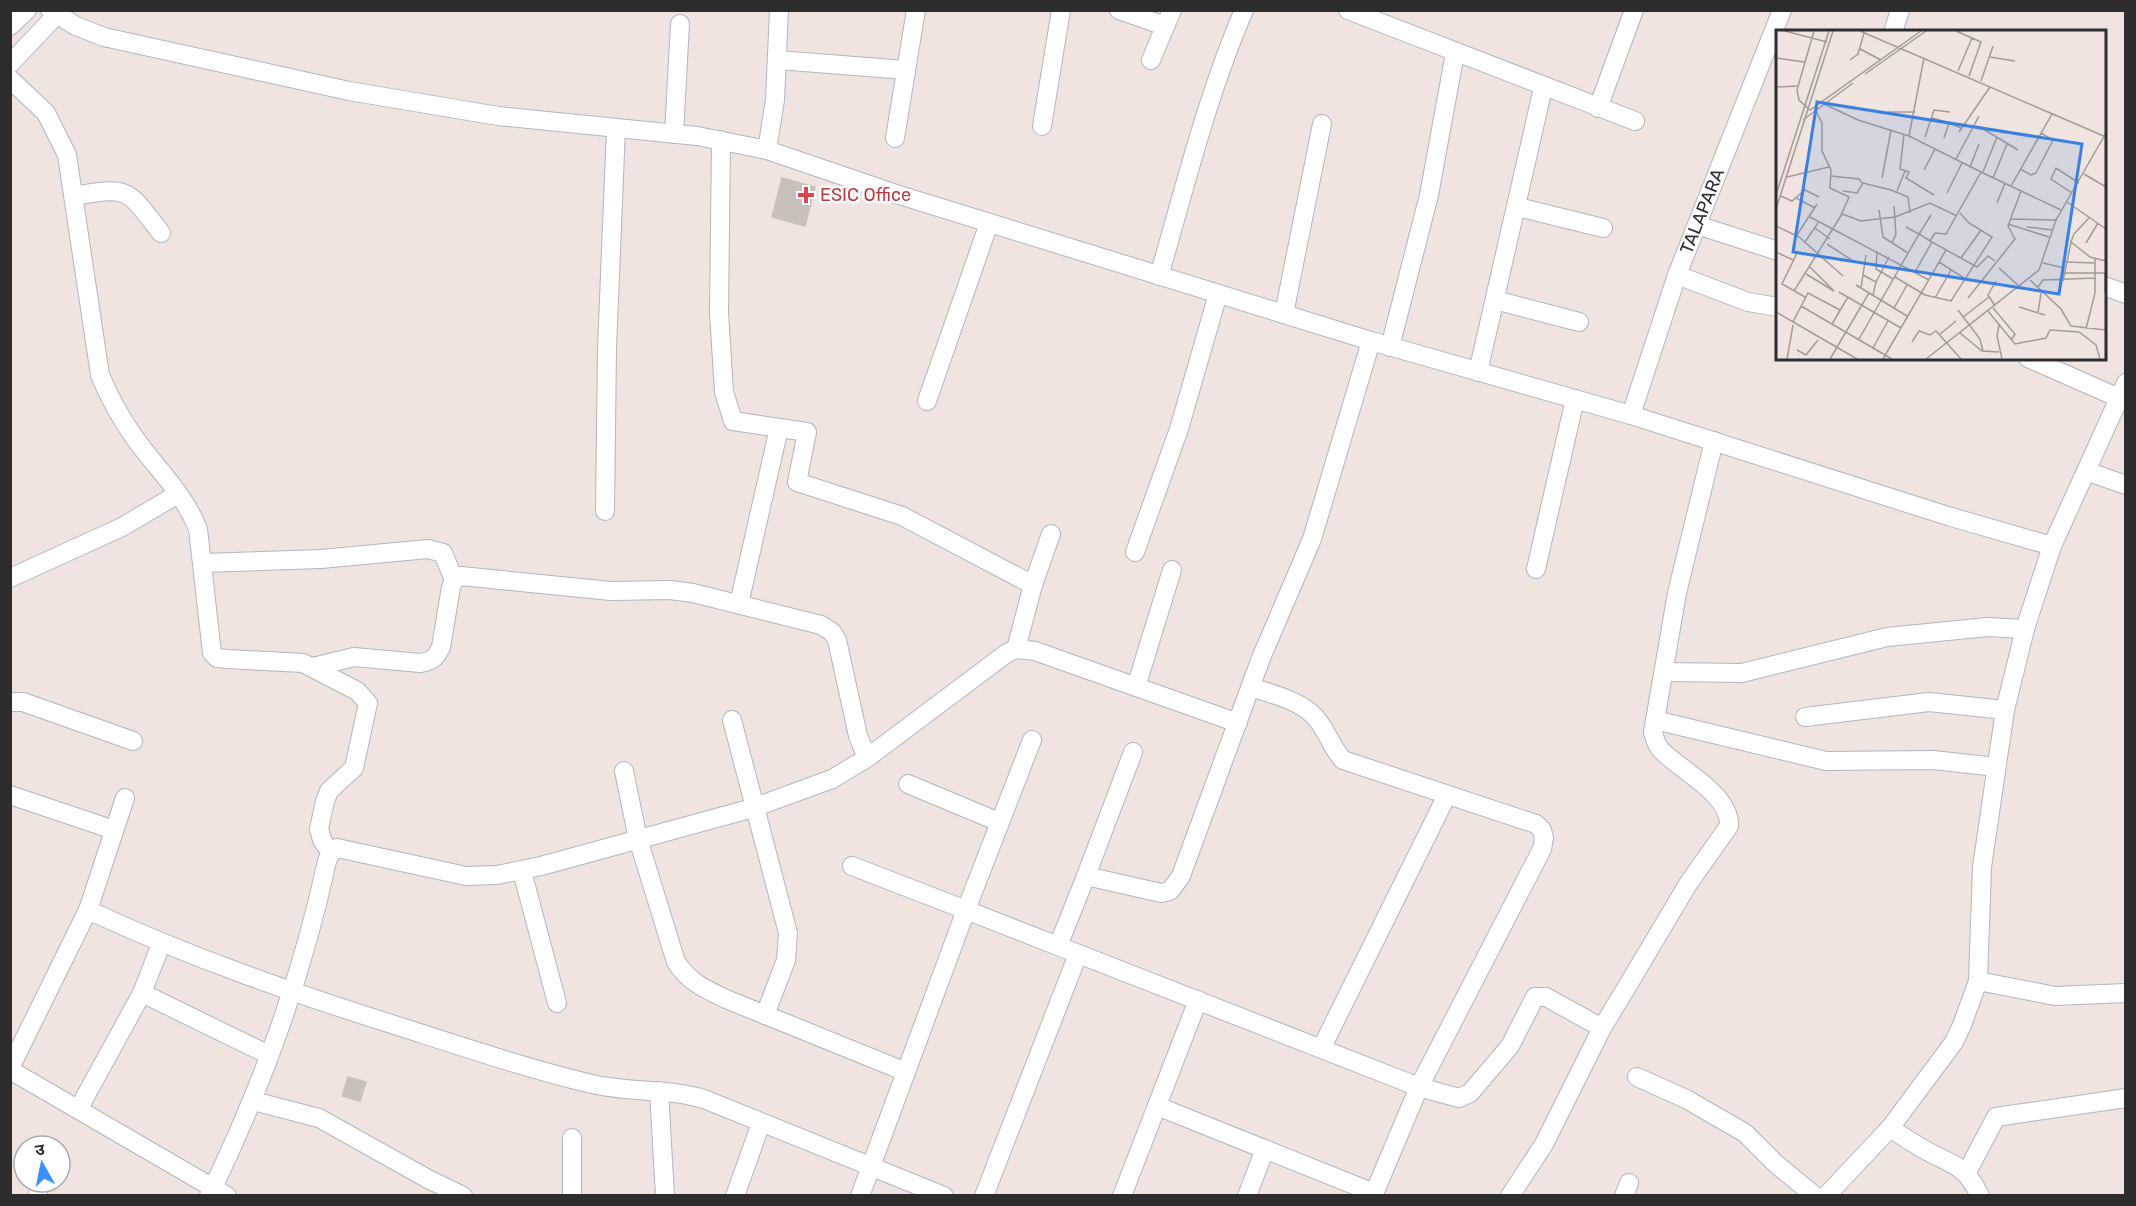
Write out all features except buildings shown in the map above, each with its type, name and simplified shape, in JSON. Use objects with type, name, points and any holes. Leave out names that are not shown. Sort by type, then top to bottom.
[{"type":"street","points":[[10,26],[27,10]]},
{"type":"street","points":[[767,150],[778,60],[778,10]]},
{"type":"street","points":[[895,138],[916,10]]},
{"type":"street","points":[[1042,126],[1060,10]]},
{"type":"street","points":[[1119,10],[1168,18],[1151,60]]},
{"type":"street","points":[[1159,276],[1222,61],[1244,10]]},
{"type":"street","points":[[1348,10],[1543,88],[1635,121]]},
{"type":"street","points":[[1598,108],[1634,10]]},
{"type":"street","name":"TALAPARA","points":[[1631,415],[1677,275],[1782,10]]},
{"type":"street","points":[[1894,30],[1900,10]]},
{"type":"street","points":[[10,64],[55,12],[104,37],[349,91],[498,116],[674,134],[721,140],[767,150],[1159,276],[1390,347],[1631,415],[1951,517],[2052,546]]},
{"type":"street","points":[[674,134],[680,24]]},
{"type":"street","points":[[1390,347],[1430,195],[1455,53]]},
{"type":"street","points":[[778,60],[906,70]]},
{"type":"street","points":[[10,79],[31,96],[57,132],[67,155],[99,375],[111,400],[134,437],[192,513],[198,529],[210,647],[217,658],[303,663],[357,691],[368,703],[354,768],[329,791],[325,801],[319,829],[322,840],[331,853],[308,945],[253,1101],[216,1192],[79,1108],[10,1069],[88,910],[124,798]]},
{"type":"street","points":[[1478,372],[1518,207],[1543,88]]},
{"type":"street","points":[[1284,314],[1304,227],[1322,124]]},
{"type":"street","points":[[605,511],[616,128]]},
{"type":"street","points":[[721,140],[719,314],[724,392],[728,411],[733,421],[807,432],[797,482],[902,516],[1033,585]]},
{"type":"street","points":[[74,196],[115,189],[124,191],[134,198],[160,232]]},
{"type":"street","points":[[1518,207],[1603,228]]},
{"type":"street","points":[[927,401],[989,223]]},
{"type":"street","points":[[1697,225],[1776,250]]},
{"type":"street","points":[[1677,275],[1748,302],[1776,307]]},
{"type":"street","points":[[2106,286],[2126,294]]},
{"type":"street","points":[[1135,552],[1179,429],[1218,294]]},
{"type":"street","points":[[1495,300],[1580,322]]},
{"type":"street","points":[[1086,876],[1161,892],[1170,891],[1176,885],[1251,687],[1312,539],[1371,341]]},
{"type":"street","points":[[1826,1196],[1890,1128],[1954,1042],[1978,981],[1982,867],[2005,710],[2025,629],[2052,546],[2122,391],[2034,360]]},
{"type":"street","points":[[1536,569],[1575,399]]},
{"type":"street","points":[[739,604],[779,428]]},
{"type":"street","points":[[1510,1196],[1544,1144],[1602,1028],[1688,884],[1729,826],[1727,813],[1702,782],[1659,749],[1653,732],[1677,593],[1714,441]]},
{"type":"street","points":[[2086,471],[2126,485]]},
{"type":"street","points":[[10,578],[122,527],[178,494]]},
{"type":"street","points":[[1016,649],[1033,585],[1051,534]]},
{"type":"street","points":[[202,563],[321,559],[428,549],[443,553],[454,580],[441,647],[437,656],[430,662],[420,663],[354,657],[313,667]]},
{"type":"street","points":[[1136,687],[1172,570]]},
{"type":"street","points":[[454,580],[461,576],[611,591],[670,590],[693,593],[821,625],[832,632],[837,640],[858,736],[867,758]]},
{"type":"street","points":[[1664,672],[1742,673],[1887,637],[1988,627],[2025,629]]},
{"type":"street","points":[[331,853],[344,848],[413,867],[466,876],[522,871],[753,808],[831,779],[867,758],[1006,652],[1016,649],[1035,651],[1238,723]]},
{"type":"street","points":[[1157,1106],[1374,1194],[1419,1087],[1542,849],[1544,838],[1542,830],[1536,824],[1343,760],[1333,750],[1315,716],[1304,708],[1251,687]]},
{"type":"street","points":[[10,702],[23,702],[133,741]]},
{"type":"street","points":[[1805,717],[1929,702],[2005,710]]},
{"type":"street","points":[[732,720],[753,808],[788,933],[786,960],[765,1015]]},
{"type":"street","points":[[1655,720],[1826,761],[1934,760],[1996,767]]},
{"type":"street","points":[[860,1196],[999,822],[1032,740]]},
{"type":"street","points":[[1058,946],[1133,752]]},
{"type":"street","points":[[624,771],[638,839],[676,962],[685,976],[699,986],[765,1015],[906,1072]]},
{"type":"street","points":[[908,784],[999,822]]},
{"type":"street","points":[[10,795],[114,830]]},
{"type":"street","points":[[1322,1047],[1447,795]]},
{"type":"street","points":[[852,866],[1322,1047],[1419,1087],[1459,1098],[1470,1093],[1516,1038],[1535,997],[1546,997],[1602,1028]]},
{"type":"street","points":[[522,871],[557,1003]]},
{"type":"street","points":[[88,910],[161,944],[292,993],[463,1047],[593,1084],[634,1091],[685,1094],[944,1196]]},
{"type":"street","points":[[79,1108],[142,993],[161,944]]},
{"type":"street","points":[[984,1196],[1078,954]]},
{"type":"street","points":[[1978,981],[2055,996],[2126,993]]},
{"type":"street","points":[[142,993],[269,1055]]},
{"type":"street","points":[[1122,1196],[1198,1000]]},
{"type":"street","points":[[1637,1077],[1686,1099],[1745,1133],[1776,1164],[1815,1196]]},
{"type":"street","points":[[659,1091],[665,1196]]},
{"type":"street","points":[[1966,1172],[1996,1117],[2126,1098]]},
{"type":"street","points":[[253,1101],[319,1118],[428,1179],[464,1196]]},
{"type":"street","points":[[735,1196],[761,1122]]},
{"type":"street","points":[[1890,1128],[1929,1152],[1948,1159],[1966,1172],[1980,1196]]},
{"type":"street","points":[[572,1137],[572,1196]]},
{"type":"street","points":[[1247,1196],[1265,1149]]},
{"type":"place","name":"ESIC Office","points":[[806,195]]}]
